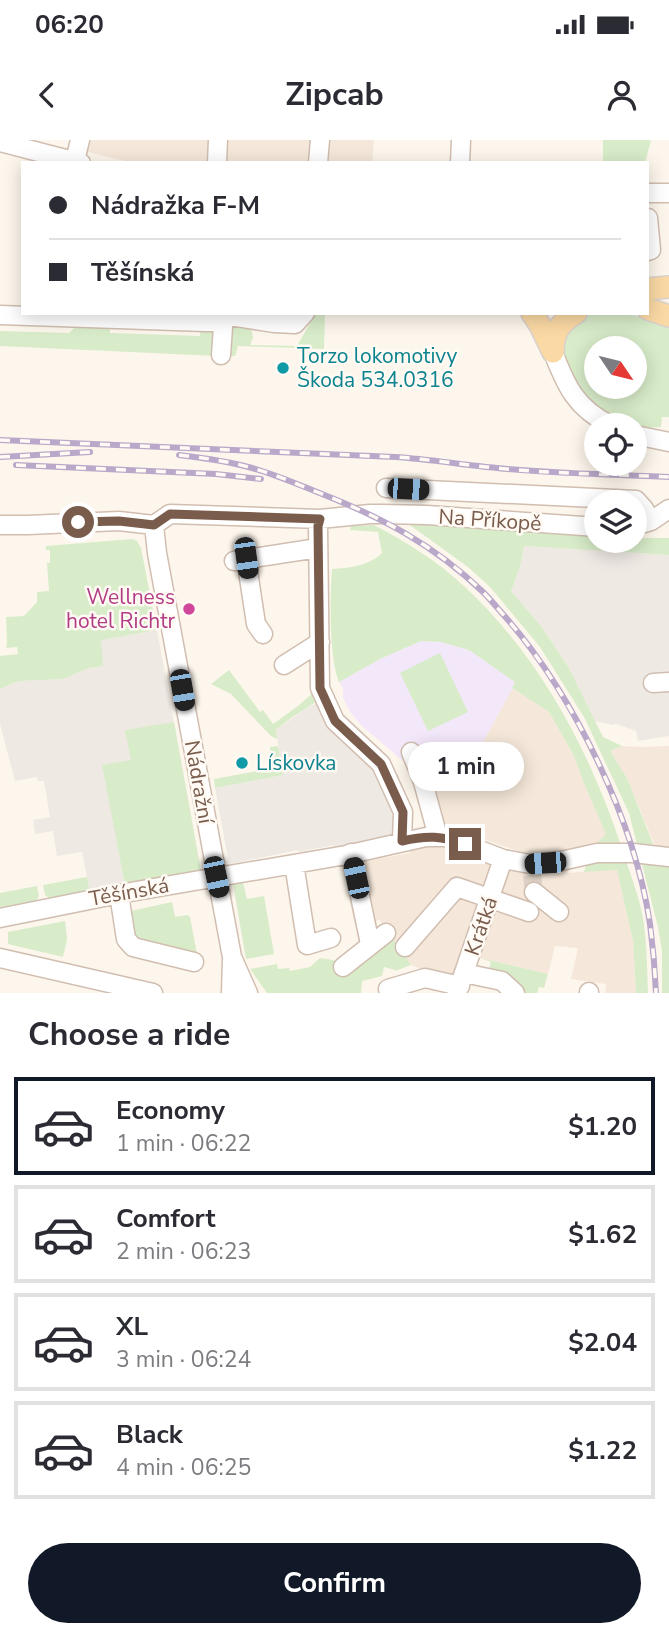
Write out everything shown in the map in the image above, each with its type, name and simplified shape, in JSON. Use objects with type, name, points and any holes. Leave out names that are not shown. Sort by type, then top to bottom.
[{"type":"main road","points":[[649,289],[669,287]]},
{"type":"main road","points":[[649,309],[669,316]]},
{"type":"main road","points":[[553,352],[557,330],[573,315]]},
{"type":"main road","points":[[539,316],[553,352]]},
{"type":"street","points":[[78,161],[80,140]]},
{"type":"street","points":[[217,161],[218,140]]},
{"type":"street","points":[[318,161],[320,140]]},
{"type":"street","points":[[460,161],[461,140]]},
{"type":"street","points":[[0,142],[74,161]]},
{"type":"street","points":[[649,193],[669,193]]},
{"type":"street","points":[[649,229],[649,251]]},
{"type":"street","points":[[0,315],[205,323],[218,321],[223,315]]},
{"type":"street","points":[[221,355],[224,315]]},
{"type":"street","points":[[238,315],[267,317],[295,324],[303,315]]},
{"type":"street","points":[[553,352],[569,387],[590,413]]},
{"type":"street","points":[[647,437],[669,442]]},
{"type":"street","points":[[386,488],[584,497]]},
{"type":"street","points":[[427,515],[429,490]]},
{"type":"street","points":[[647,522],[669,509]]},
{"type":"street","points":[[0,525],[119,521],[154,525],[170,514],[320,519],[320,688],[335,721],[381,764],[403,812],[402,841]]},
{"type":"street","name":"Na Příkopě","points":[[320,519],[370,514],[427,515],[584,526]]},
{"type":"street","points":[[0,517],[28,526]]},
{"type":"street","name":"Nádražní","points":[[154,525],[232,957],[248,993]]},
{"type":"street","points":[[263,634],[256,624],[240,560],[318,548]]},
{"type":"street","points":[[284,665],[320,642]]},
{"type":"street","points":[[411,752],[438,837]]},
{"type":"street","name":"Těšínská","points":[[0,918],[426,837],[446,837],[503,859],[532,877],[561,861],[597,853],[669,857]]},
{"type":"street","points":[[351,853],[370,944]]},
{"type":"street","name":"Krátká","points":[[460,984],[503,859]]},
{"type":"street","points":[[294,864],[307,945],[331,938]]},
{"type":"street","points":[[532,877],[559,912]]},
{"type":"street","points":[[405,947],[457,887],[530,912]]},
{"type":"street","points":[[118,894],[125,939],[133,947],[194,962]]},
{"type":"street","points":[[343,967],[386,933]]},
{"type":"street","name":"Nádražní","points":[[231,993],[232,957]]},
{"type":"street","points":[[1,958],[82,977],[119,989],[153,993]]},
{"type":"street","points":[[388,989],[425,978],[460,984],[502,981],[515,993]]},
{"type":"shaded area","points":[[91,140],[374,140],[372,161],[125,161],[88,152]]},
{"type":"shaded area","points":[[524,546],[584,550],[584,553],[669,555],[669,736],[638,741],[636,731],[595,721],[569,668],[541,626],[511,591]]},
{"type":"shaded area","points":[[157,630],[201,871],[90,892],[82,852],[57,856],[53,831],[35,834],[33,820],[50,817],[44,781],[38,781],[37,777],[15,781],[0,724],[0,689],[21,681],[63,679],[89,668],[102,666],[100,640]]},
{"type":"shaded area","points":[[421,641],[441,642],[469,650],[516,682],[473,760],[470,759],[414,787],[404,762],[351,713],[339,682],[380,659]]},
{"type":"shaded area","points":[[512,688],[549,712],[574,756],[607,834],[591,849],[555,854],[521,852],[461,832],[442,822],[430,779],[470,759],[473,760]]},
{"type":"shaded area","points":[[316,703],[327,722],[377,767],[399,813],[396,836],[337,849],[334,845],[299,852],[298,850],[229,864],[215,788],[283,775],[276,730]]},
{"type":"shaded area","points":[[622,746],[669,746],[669,850],[656,849],[627,778],[610,751]]},
{"type":"shaded area","points":[[444,843],[492,861],[452,977],[448,979],[411,965],[379,919],[359,933],[342,865],[410,853],[409,848]]},
{"type":"shaded area","points":[[617,869],[633,941],[636,993],[605,993],[606,984],[571,979],[578,948],[555,946],[548,974],[480,958],[509,871],[530,875],[568,870],[568,873]]},
{"type":"green space","points":[[603,140],[651,140],[646,161],[603,161]]},
{"type":"green space","points":[[315,315],[325,315],[324,349],[238,346],[235,356],[224,356],[230,328],[240,325],[251,328],[253,338],[250,345],[297,346]]},
{"type":"green space","points":[[582,315],[629,315],[669,325],[669,417],[662,417],[661,427],[647,428],[647,413],[604,413],[588,399],[648,399],[648,336],[584,336],[584,394],[570,374],[562,347],[562,332]]},
{"type":"green space","points":[[78,324],[110,325],[110,333],[200,336],[201,328],[210,330],[216,335],[217,356],[0,346],[0,331],[69,333]]},
{"type":"green space","points":[[407,523],[584,536],[584,550],[524,546],[511,591],[541,626],[569,668],[603,737],[622,746],[610,751],[627,778],[655,849],[669,850],[669,993],[662,993],[662,951],[658,927],[629,813],[584,717],[540,647],[491,588],[468,567]]},
{"type":"green space","points":[[374,525],[422,553],[466,588],[518,645],[561,710],[596,780],[637,893],[644,927],[648,993],[636,993],[633,941],[617,870],[584,872],[591,849],[606,834],[574,756],[549,712],[512,688],[515,682],[469,650],[441,642],[421,641],[380,659],[339,682],[332,643],[332,569],[365,564],[382,553],[378,532],[350,530],[351,526]]},
{"type":"green space","points":[[647,538],[669,538],[669,555],[637,553],[647,553]]},
{"type":"green space","points":[[132,539],[137,541],[141,548],[157,630],[101,640],[103,666],[89,668],[63,679],[21,681],[0,689],[0,656],[18,654],[17,647],[6,648],[6,617],[24,616],[37,602],[37,592],[49,591],[47,563],[50,563],[50,550],[46,550],[46,546]]},
{"type":"green space","points":[[440,653],[468,712],[428,731],[400,673]]},
{"type":"green space","points":[[229,670],[260,712],[263,710],[273,724],[317,689],[319,700],[276,730],[277,739],[231,694],[211,684]]},
{"type":"green space","points":[[174,722],[201,871],[125,885],[102,765],[131,760],[125,730]]},
{"type":"green space","points":[[278,746],[283,775],[215,788],[214,779],[273,768],[270,747]]},
{"type":"green space","points":[[87,877],[90,892],[49,898],[45,895],[43,885]]},
{"type":"green space","points":[[243,883],[247,899],[264,896],[274,954],[246,959],[233,884]]},
{"type":"green space","points":[[37,886],[39,896],[36,901],[0,907],[0,893]]},
{"type":"green space","points":[[172,902],[175,917],[190,917],[197,954],[135,943],[126,912]]},
{"type":"green space","points":[[65,921],[67,939],[63,957],[8,944],[8,932]]},
{"type":"green space","points":[[392,937],[411,965],[395,971],[384,967],[382,976],[362,981],[361,993],[267,993],[250,969],[277,964],[278,969],[289,968],[290,971],[310,967],[320,958],[339,961]]},
{"type":"green space","points":[[480,958],[548,974],[544,988],[539,987],[537,993],[520,993],[488,973],[491,962]]},
{"type":"tunnel","points":[[532,875],[534,892]]},
{"type":"railway","points":[[0,440],[395,457],[518,470],[669,477]]},
{"type":"railway","points":[[0,457],[90,452]]},
{"type":"railway","points":[[179,455],[260,470],[363,511],[425,546],[464,575],[493,602],[533,651],[556,686],[598,763],[616,804],[642,885],[650,924],[656,993]]},
{"type":"railway","points":[[16,465],[216,474],[261,479]]},
{"type":"place","name":"Torzo lokomotivy Škoda 534.0316","points":[[283,368]]},
{"type":"place","name":"Wellness hotel Richtr","points":[[189,609]]},
{"type":"place","name":"Lískovka","points":[[242,763]]},
{"type":"route","points":[[78,522],[119,521],[154,525],[170,514],[320,519],[320,688],[335,721],[381,764],[403,812],[402,841],[446,837],[465,844]]}]
